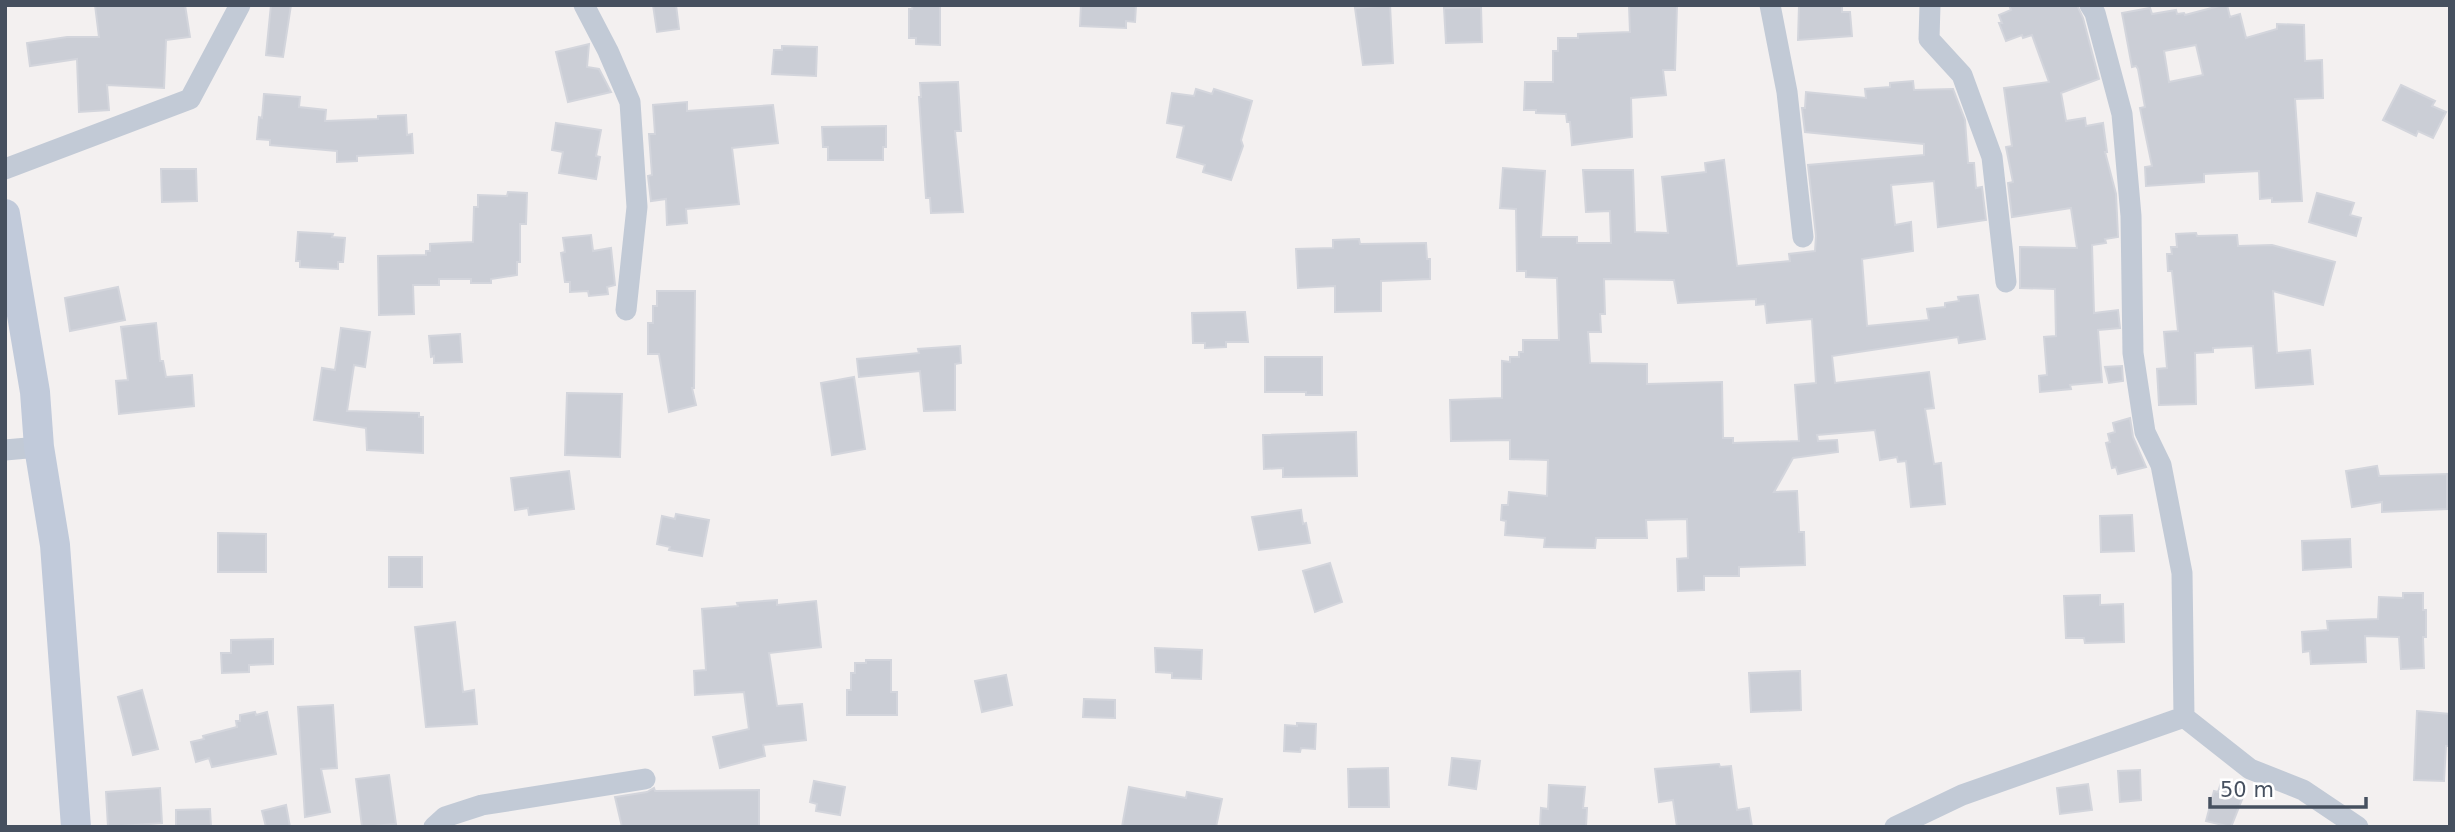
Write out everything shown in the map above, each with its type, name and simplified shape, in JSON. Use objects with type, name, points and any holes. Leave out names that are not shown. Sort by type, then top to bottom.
[{"type":"street","points":[[5,169],[190,99],[240,5]]},
{"type":"street","points":[[584,5],[630,102],[637,207],[626,310]]},
{"type":"street","points":[[1770,5],[1787,92],[1803,237]]},
{"type":"street","points":[[1930,5],[1929,39],[1962,75],[1992,157],[2006,282]]},
{"type":"street","points":[[2090,5],[2095,13],[2122,114],[2131,216],[2133,353],[2145,432],[2161,465],[2182,573],[2184,717]]},
{"type":"street","points":[[5,214],[36,392],[39,447],[55,545],[76,827]]},
{"type":"street","points":[[5,450],[39,447]]},
{"type":"street","points":[[1895,827],[1962,795],[2184,717]]},
{"type":"street","points":[[2184,717],[2250,769],[2303,790],[2358,827]]},
{"type":"street","points":[[434,827],[445,817],[482,805],[645,779]]},
{"type":"building","points":[[95,5],[185,5],[190,37],[166,40],[164,88],[107,85],[109,110],[79,112],[77,59],[30,66],[27,43],[67,37],[99,37]]},
{"type":"building","points":[[271,5],[291,5],[283,57],[266,55]]},
{"type":"building","points":[[653,5],[676,5],[679,29],[657,32]]},
{"type":"building","points":[[913,5],[940,5],[940,45],[916,44],[916,38],[909,38],[909,9],[912,9]]},
{"type":"building","points":[[1081,5],[1136,5],[1135,22],[1126,21],[1126,28],[1080,26]]},
{"type":"building","points":[[1390,5],[1393,63],[1363,65],[1355,8]]},
{"type":"building","points":[[1629,5],[1677,5],[1675,70],[1663,70],[1666,95],[1631,98],[1632,137],[1572,145],[1570,122],[1567,122],[1566,114],[1524,110],[1525,82],[1553,82],[1553,51],[1558,51],[1558,38],[1578,38],[1578,34],[1630,32]]},
{"type":"building","points":[[1799,5],[1842,5],[1842,12],[1850,12],[1852,36],[1798,40]]},
{"type":"building","points":[[2009,5],[2077,5],[2099,79],[2061,93],[2066,121],[2085,118],[2086,126],[2103,123],[2105,152],[2116,194],[2118,237],[2105,239],[2106,243],[2092,245],[2094,313],[2118,310],[2120,328],[2098,330],[2102,382],[2070,385],[2071,389],[2040,392],[2039,376],[2047,375],[2044,337],[2056,336],[2055,289],[2020,288],[2020,247],[2077,248],[2071,208],[2012,217],[2008,183],[2013,182],[2006,147],[2012,146],[2004,88],[2049,82],[2032,35],[2023,38],[2022,35],[2006,41],[1999,15],[2011,10]]},
{"type":"building","points":[[2227,5],[2230,17],[2240,14],[2246,38],[2277,29],[2277,24],[2304,25],[2305,61],[2322,60],[2323,98],[2295,99],[2302,201],[2272,202],[2272,198],[2260,199],[2259,171],[2204,174],[2204,182],[2146,186],[2145,167],[2152,166],[2140,108],[2145,107],[2138,69],[2136,66],[2132,67],[2122,13],[2150,8],[2152,14],[2176,10],[2177,14],[2185,15]],"holes":[[[2196,45],[2203,75],[2169,82],[2164,51]]]},
{"type":"building","points":[[1481,7],[1482,42],[1446,43],[1444,8]]},
{"type":"building","points":[[589,44],[587,67],[599,69],[611,92],[568,102],[556,52]]},
{"type":"building","points":[[782,46],[817,47],[816,76],[772,74],[774,50],[782,50]]},
{"type":"building","points":[[1913,81],[1914,90],[1953,89],[1965,120],[1968,163],[1974,163],[1976,188],[1982,187],[1986,220],[1938,227],[1934,181],[1891,185],[1895,225],[1911,222],[1913,251],[1862,259],[1867,326],[1929,320],[1927,309],[1945,307],[1945,303],[1959,301],[1958,297],[1978,295],[1985,339],[1959,343],[1958,337],[1832,356],[1835,383],[1929,372],[1934,408],[1925,409],[1934,464],[1941,463],[1945,504],[1911,507],[1906,461],[1898,462],[1897,457],[1880,460],[1875,430],[1817,435],[1818,441],[1837,440],[1838,452],[1793,458],[1774,492],[1797,491],[1799,532],[1804,532],[1805,565],[1739,567],[1739,576],[1704,576],[1704,590],[1678,591],[1677,559],[1688,558],[1687,519],[1646,520],[1647,538],[1596,538],[1595,548],[1544,547],[1545,538],[1505,535],[1506,521],[1501,520],[1502,505],[1508,505],[1509,492],[1547,496],[1548,460],[1510,459],[1510,440],[1451,441],[1450,400],[1502,398],[1502,361],[1510,362],[1510,357],[1519,357],[1519,352],[1523,352],[1523,340],[1559,340],[1557,278],[1526,277],[1526,271],[1517,271],[1516,209],[1500,208],[1503,168],[1545,171],[1541,237],[1577,237],[1577,243],[1611,243],[1610,211],[1586,212],[1583,170],[1633,170],[1635,232],[1668,233],[1662,177],[1706,172],[1705,163],[1724,160],[1737,266],[1790,261],[1789,254],[1815,251],[1816,236],[1808,165],[1924,155],[1924,144],[1805,132],[1802,108],[1805,108],[1806,92],[1866,98],[1865,89],[1890,87],[1890,83]],"holes":[[[1604,279],[1674,280],[1678,303],[1756,299],[1756,305],[1765,304],[1767,323],[1812,319],[1816,383],[1795,385],[1799,441],[1733,443],[1733,438],[1723,438],[1722,382],[1647,384],[1647,364],[1590,363],[1588,332],[1601,332],[1600,314],[1605,314]]]},
{"type":"building","points":[[958,82],[961,131],[955,131],[963,212],[931,213],[930,198],[926,198],[920,83]]},
{"type":"building","points":[[2401,85],[2435,101],[2432,106],[2446,112],[2433,138],[2418,131],[2416,136],[2383,120]]},
{"type":"building","points":[[1196,89],[1212,94],[1214,89],[1252,101],[1241,140],[1243,146],[1231,180],[1203,172],[1205,165],[1177,157],[1184,126],[1167,123],[1172,93],[1194,96]]},
{"type":"building","points":[[264,94],[300,97],[299,107],[326,110],[325,121],[406,115],[407,135],[412,134],[413,153],[357,156],[357,161],[337,162],[337,151],[270,145],[270,140],[257,139]]},
{"type":"building","points":[[687,102],[687,111],[773,105],[778,143],[732,148],[739,204],[686,209],[687,223],[667,225],[666,199],[651,201],[648,176],[652,175],[649,134],[655,134],[653,105]]},
{"type":"building","points":[[556,123],[601,130],[596,156],[600,157],[596,179],[559,173],[563,152],[552,150]]},
{"type":"building","points":[[886,126],[883,160],[828,160],[828,147],[823,147],[822,127]]},
{"type":"building","points":[[161,169],[196,169],[197,201],[162,202]]},
{"type":"building","points":[[508,192],[527,193],[526,224],[520,224],[520,262],[517,262],[517,275],[491,279],[491,283],[471,283],[471,279],[439,279],[439,285],[413,285],[414,314],[379,315],[378,256],[426,255],[426,251],[430,251],[430,244],[473,242],[474,207],[478,207],[478,195],[507,196]]},
{"type":"building","points":[[2317,193],[2354,203],[2350,215],[2361,218],[2356,236],[2309,222]]},
{"type":"building","points":[[298,232],[333,234],[332,237],[345,238],[343,262],[338,262],[338,269],[300,267],[300,261],[296,261]]},
{"type":"building","points":[[2196,233],[2197,236],[2237,235],[2238,246],[2272,245],[2335,262],[2323,305],[2273,291],[2277,353],[2310,350],[2313,384],[2256,388],[2253,346],[2213,348],[2213,352],[2195,353],[2196,404],[2159,405],[2157,369],[2167,368],[2164,332],[2178,331],[2172,271],[2168,271],[2167,254],[2172,254],[2171,247],[2177,247],[2176,234]]},
{"type":"building","points":[[591,235],[593,251],[611,248],[615,285],[607,287],[608,294],[589,296],[588,291],[570,292],[570,282],[565,282],[561,253],[565,252],[563,238]]},
{"type":"building","points":[[1359,239],[1360,244],[1426,243],[1427,259],[1430,259],[1430,279],[1381,281],[1381,311],[1335,312],[1335,286],[1298,288],[1296,249],[1333,248],[1333,240]]},
{"type":"building","points":[[118,287],[125,320],[70,331],[65,298]]},
{"type":"building","points":[[657,291],[695,291],[692,388],[696,405],[669,412],[659,354],[648,354],[648,323],[653,323],[653,306],[657,306]]},
{"type":"building","points":[[1245,312],[1248,342],[1226,342],[1226,347],[1205,348],[1205,343],[1193,343],[1192,313]]},
{"type":"building","points":[[156,323],[160,361],[163,361],[166,377],[192,375],[194,406],[119,414],[116,381],[128,380],[121,327]]},
{"type":"building","points":[[341,328],[370,332],[365,367],[354,365],[347,411],[419,413],[419,417],[423,417],[423,453],[367,450],[366,428],[314,420],[322,368],[335,370]]},
{"type":"building","points":[[460,334],[462,362],[434,363],[429,336]]},
{"type":"building","points":[[960,346],[961,363],[955,364],[955,410],[924,411],[920,371],[859,377],[857,359],[919,353],[918,349]]},
{"type":"building","points":[[1265,357],[1322,357],[1322,395],[1306,395],[1306,392],[1265,392]]},
{"type":"building","points":[[2122,366],[2123,381],[2109,383],[2105,367]]},
{"type":"building","points":[[854,377],[865,449],[832,455],[821,383]]},
{"type":"building","points":[[567,393],[622,394],[620,457],[565,455]]},
{"type":"building","points":[[2130,418],[2133,437],[2146,467],[2118,474],[2116,467],[2112,468],[2106,443],[2110,442],[2108,434],[2115,432],[2113,423]]},
{"type":"building","points":[[1356,432],[1357,476],[1283,477],[1283,468],[1264,469],[1263,435]]},
{"type":"building","points":[[2377,466],[2379,476],[2447,474],[2447,509],[2382,512],[2382,502],[2352,507],[2346,471]]},
{"type":"building","points":[[569,471],[574,509],[529,515],[528,508],[515,510],[511,478]]},
{"type":"building","points":[[1301,510],[1310,543],[1259,550],[1252,517]]},
{"type":"building","points":[[676,514],[709,520],[702,556],[669,550],[670,547],[657,544],[662,516],[675,519]]},
{"type":"building","points":[[2132,515],[2134,551],[2101,552],[2100,516]]},
{"type":"building","points":[[218,533],[266,534],[266,572],[218,572]]},
{"type":"building","points":[[2350,539],[2351,567],[2303,570],[2302,541]]},
{"type":"building","points":[[389,557],[422,557],[422,587],[389,587]]},
{"type":"building","points":[[1330,563],[1342,602],[1315,612],[1303,571]]},
{"type":"building","points":[[2403,593],[2423,593],[2423,610],[2426,610],[2424,668],[2401,669],[2399,637],[2365,636],[2366,662],[2311,664],[2310,651],[2303,652],[2302,632],[2328,630],[2327,621],[2378,619],[2379,597],[2403,598]]},
{"type":"building","points":[[2100,595],[2100,605],[2123,604],[2124,642],[2085,643],[2084,638],[2066,638],[2064,596]]},
{"type":"building","points":[[777,600],[777,605],[816,601],[821,647],[769,653],[777,706],[802,704],[806,740],[763,745],[765,756],[720,768],[713,737],[749,729],[744,692],[695,695],[694,671],[706,670],[702,609]]},
{"type":"building","points":[[455,622],[463,692],[474,690],[477,724],[426,727],[415,627]]},
{"type":"building","points":[[273,639],[273,664],[249,665],[249,672],[222,673],[221,653],[231,653],[231,640]]},
{"type":"building","points":[[1155,648],[1202,650],[1201,679],[1172,678],[1172,673],[1156,672]]},
{"type":"building","points":[[866,660],[891,660],[891,692],[897,692],[897,715],[847,715],[847,690],[851,690],[851,673],[855,673],[855,663],[866,663]]},
{"type":"building","points":[[1800,671],[1801,710],[1751,712],[1749,673]]},
{"type":"building","points":[[1006,675],[1012,705],[982,712],[975,681]]},
{"type":"building","points":[[142,690],[158,749],[133,755],[118,697]]},
{"type":"building","points":[[1084,699],[1115,700],[1115,718],[1083,717]]},
{"type":"building","points":[[333,705],[337,768],[321,769],[330,812],[305,817],[298,707]]},
{"type":"building","points":[[2417,711],[2450,714],[2450,746],[2446,746],[2444,781],[2414,780]]},
{"type":"building","points":[[255,712],[256,715],[267,712],[276,754],[212,767],[209,758],[196,762],[191,742],[237,727],[236,721],[240,721],[240,715]]},
{"type":"building","points":[[1297,723],[1316,724],[1315,749],[1284,751],[1285,725],[1297,726]]},
{"type":"building","points":[[1452,758],[1480,761],[1476,789],[1449,785]]},
{"type":"building","points":[[1719,764],[1720,767],[1731,766],[1737,810],[1749,808],[1752,827],[1677,827],[1673,800],[1659,802],[1655,769]]},
{"type":"building","points":[[1388,768],[1389,807],[1349,807],[1348,769]]},
{"type":"building","points":[[2140,770],[2141,800],[2120,802],[2118,771]]},
{"type":"building","points":[[389,775],[396,824],[362,827],[356,779]]},
{"type":"building","points":[[814,781],[845,787],[840,815],[816,811],[817,804],[810,802]]},
{"type":"building","points":[[2221,783],[2240,789],[2239,795],[2243,797],[2231,827],[2206,821],[2214,791],[2218,792]]},
{"type":"building","points":[[2088,784],[2092,810],[2060,814],[2057,788]]},
{"type":"building","points":[[1549,785],[1585,787],[1583,808],[1587,808],[1586,827],[1540,827],[1541,808],[1548,809]]},
{"type":"building","points":[[1129,787],[1186,798],[1187,792],[1222,799],[1216,827],[1122,827]]},
{"type":"building","points":[[160,788],[162,823],[108,827],[106,792]]},
{"type":"building","points":[[654,788],[655,791],[759,790],[759,827],[622,827],[615,797],[647,792]]},
{"type":"building","points":[[286,805],[290,827],[266,827],[262,811]]},
{"type":"building","points":[[210,809],[211,827],[176,827],[176,810]]}]
